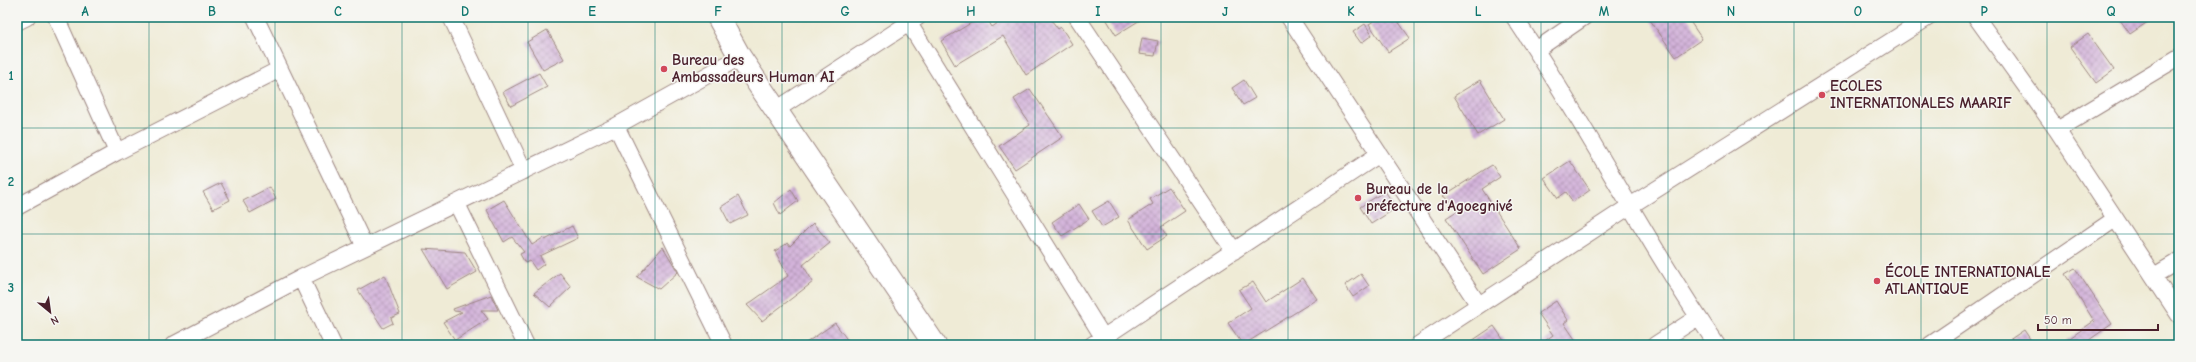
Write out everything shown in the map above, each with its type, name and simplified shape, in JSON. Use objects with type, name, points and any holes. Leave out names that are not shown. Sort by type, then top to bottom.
[{"type":"street","points":[[17,22],[27,17]]},
{"type":"street","points":[[56,17],[117,152]]},
{"type":"street","points":[[255,17],[365,247]]},
{"type":"street","points":[[451,17],[524,171]]},
{"type":"street","points":[[718,17],[740,57],[935,345]]},
{"type":"street","points":[[1077,17],[1234,251]]},
{"type":"street","points":[[1289,17],[1378,155],[1478,304]]},
{"type":"street","points":[[1514,17],[1536,50],[1698,317],[1717,345]]},
{"type":"street","points":[[1536,50],[1584,17]]},
{"type":"street","points":[[1418,345],[1478,304],[1630,206],[1929,17]]},
{"type":"street","points":[[1976,17],[2057,130],[2179,315]]},
{"type":"street","points":[[776,110],[911,19],[1098,341],[1378,155]]},
{"type":"street","points":[[173,345],[301,278],[616,126],[740,57]]},
{"type":"street","points":[[2057,130],[2179,57]]},
{"type":"street","points":[[17,207],[117,152],[280,69]]},
{"type":"street","points":[[616,126],[724,345]]},
{"type":"street","points":[[457,204],[526,345]]},
{"type":"street","points":[[1940,342],[2115,219]]},
{"type":"street","points":[[2154,276],[2179,261]]},
{"type":"street","points":[[301,278],[333,345]]},
{"type":"street","points":[[1655,345],[1698,317]]},
{"type":"building","points":[[981,17],[986,17],[992,27],[1007,17],[1049,17],[1058,29],[1061,27],[1072,44],[1026,75],[1003,36],[955,65],[941,41]]},
{"type":"building","points":[[1105,17],[1145,17],[1116,35]]},
{"type":"building","points":[[1380,17],[1395,17],[1410,38],[1388,52],[1369,24]]},
{"type":"building","points":[[1648,17],[1687,17],[1702,39],[1676,57]]},
{"type":"building","points":[[2118,17],[2155,17],[2130,34]]},
{"type":"building","points":[[1365,24],[1372,35],[1361,43],[1353,32]]},
{"type":"building","points":[[547,30],[564,59],[543,70],[527,42]]},
{"type":"building","points":[[2088,34],[2114,70],[2096,83],[2070,47]]},
{"type":"building","points":[[1142,38],[1158,41],[1155,56],[1139,54]]},
{"type":"building","points":[[539,73],[547,87],[511,106],[503,92]]},
{"type":"building","points":[[1244,80],[1255,98],[1243,105],[1232,88]]},
{"type":"building","points":[[1480,80],[1504,119],[1478,135],[1454,96]]},
{"type":"building","points":[[1030,89],[1063,137],[1015,169],[999,146],[1030,125],[1014,99]]},
{"type":"building","points":[[1570,161],[1590,190],[1573,202],[1566,192],[1558,198],[1544,178]]},
{"type":"building","points":[[1492,165],[1500,177],[1482,189],[1521,249],[1483,274],[1446,218],[1460,209],[1443,196]]},
{"type":"building","points":[[221,183],[230,200],[213,209],[203,192]]},
{"type":"building","points":[[270,187],[276,199],[250,213],[243,201]]},
{"type":"building","points":[[1169,187],[1185,211],[1161,227],[1167,236],[1147,249],[1128,220],[1153,204],[1150,199]]},
{"type":"building","points":[[791,189],[798,201],[780,215],[774,203]]},
{"type":"building","points":[[1385,191],[1396,208],[1371,224],[1360,207]]},
{"type":"building","points":[[738,196],[748,215],[730,224],[721,207]]},
{"type":"building","points":[[504,200],[532,245],[543,238],[545,240],[572,226],[578,238],[540,256],[544,264],[536,270],[530,261],[525,263],[520,254],[524,252],[512,237],[504,242],[487,210]]},
{"type":"building","points":[[1109,201],[1119,217],[1102,227],[1092,211]]},
{"type":"building","points":[[1079,204],[1089,219],[1062,236],[1052,222]]},
{"type":"building","points":[[813,223],[830,243],[803,265],[813,282],[762,321],[747,305],[788,276],[775,251],[788,243],[790,246]]},
{"type":"building","points":[[663,247],[678,272],[659,289],[637,277]]},
{"type":"building","points":[[423,249],[465,252],[477,272],[447,289]]},
{"type":"building","points":[[2075,268],[2112,324],[2082,345],[2060,345],[2094,321],[2065,274]]},
{"type":"building","points":[[560,273],[571,287],[550,307],[534,293]]},
{"type":"building","points":[[1361,274],[1369,286],[1353,297],[1345,285]]},
{"type":"building","points":[[385,275],[400,314],[391,318],[393,323],[383,328],[358,290]]},
{"type":"building","points":[[1303,278],[1317,299],[1243,345],[1228,323],[1251,308],[1239,290],[1253,282],[1266,302]]},
{"type":"building","points":[[491,295],[498,310],[481,310],[488,319],[455,340],[443,322],[462,312],[454,311],[453,309]]},
{"type":"building","points":[[1556,301],[1568,320],[1564,323],[1579,345],[1539,345],[1553,335],[1538,313]]},
{"type":"building","points":[[835,323],[851,345],[803,345]]},
{"type":"building","points":[[1494,326],[1507,345],[1466,345]]},
{"type":"building","points":[[2024,330],[2034,345],[2002,345]]},
{"type":"place","name":"Bureau des Ambassadeurs Human AI","points":[[664,69]]},
{"type":"place","name":"ECOLES INTERNATIONALES MAARIF","points":[[1822,95]]},
{"type":"place","name":"Bureau de la préfecture d'Agoegnivé","points":[[1358,198]]},
{"type":"place","name":"ÉCOLE INTERNATIONALE ATLANTIQUE","points":[[1877,281]]}]
